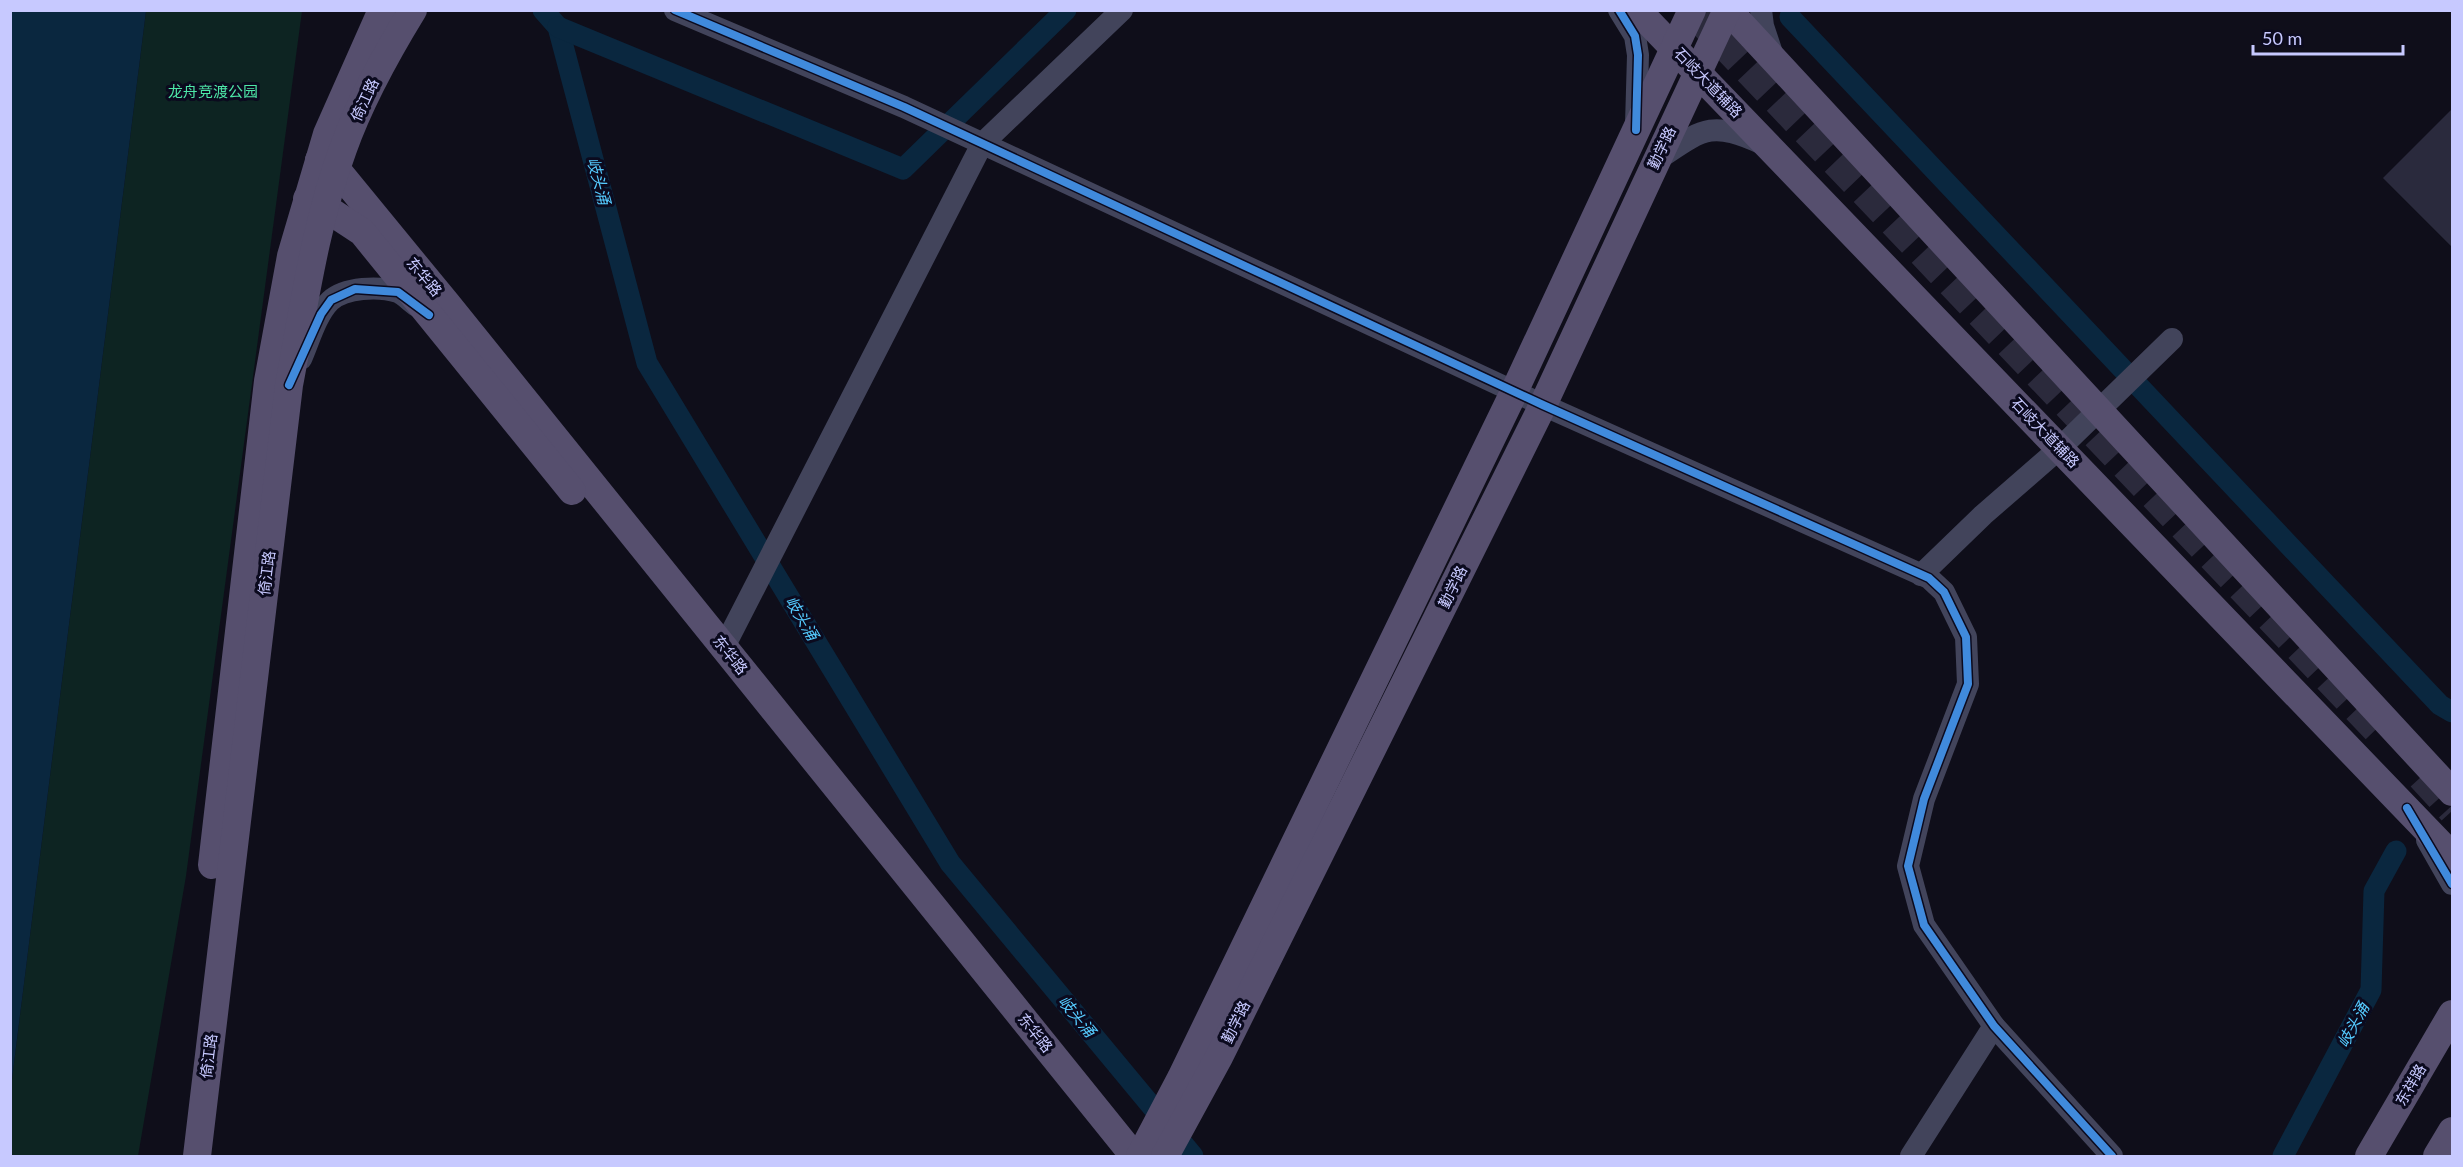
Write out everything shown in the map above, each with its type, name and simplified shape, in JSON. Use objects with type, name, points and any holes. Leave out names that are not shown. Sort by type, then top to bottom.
[{"type":"main road","name":"石岐大道辅路","points":[[1637,10],[2452,856]]},
{"type":"main road","name":"勤学路","points":[[1165,1156],[1189,1088],[1692,10]]},
{"type":"main road","name":"勤学路","points":[[1140,1156],[1189,1088],[1543,405],[1728,10]]},
{"type":"main road","points":[[1728,10],[2106,403],[2452,792]]},
{"type":"main road","name":"倚江路","points":[[178,1156],[268,381],[291,255],[316,203],[328,165],[342,149],[370,85],[395,15]]},
{"type":"main road","name":"东华路","points":[[328,165],[724,647],[1134,1156]]},
{"type":"main road","name":"倚江路","points":[[197,1156],[289,385],[316,203]]},
{"type":"main road","name":"东华路","points":[[316,203],[362,232],[1112,1156]]},
{"type":"main road","name":"东祥路","points":[[2369,1156],[2449,1020]]},
{"type":"street","points":[[675,10],[904,107],[1514,392],[1929,578],[1944,592],[1966,637],[1968,684],[1924,799],[1908,866],[1924,925],[1994,1026],[2112,1156]]},
{"type":"street","points":[[724,647],[981,144],[1122,10]]},
{"type":"street","points":[[1619,10],[1635,36],[1638,55],[1636,130]]},
{"type":"street","points":[[1761,10],[1763,26],[1774,60]]},
{"type":"street","points":[[1658,159],[1695,134],[1712,130],[1734,131],[1769,147]]},
{"type":"street","points":[[289,385],[321,314],[331,300],[355,289],[398,292],[429,315]]},
{"type":"street","points":[[1922,575],[1983,515],[2060,448],[2168,344]]},
{"type":"street","points":[[2407,808],[2452,884]]},
{"type":"street","points":[[2449,1020],[2452,998]]},
{"type":"street","points":[[1911,1156],[1994,1026]]},
{"type":"green space","name":"龙舟竞渡公园","points":[[146,11],[302,11],[186,876],[138,1156],[11,1156],[11,1087]]},
{"type":"water","points":[[10,11],[146,11],[11,1087]]},
{"type":"building","points":[[2452,109],[2452,247],[2383,178]]},
{"type":"waterway","name":"岐头涌","points":[[543,10],[558,27],[647,363],[950,863],[1193,1156]]},
{"type":"waterway","points":[[558,27],[903,169],[1066,10]]},
{"type":"waterway","points":[[1790,17],[2440,705],[2452,712]]},
{"type":"waterway","name":"岐头涌","points":[[2283,1156],[2371,990],[2374,891],[2396,851]]},
{"type":"tunnel","points":[[1690,10],[2383,737]]},
{"type":"tunnel","points":[[2421,777],[2452,811]]},
{"type":"cycle path","points":[[675,10],[904,107],[1543,405],[1929,578],[1944,592],[1966,637],[1968,684],[1924,799],[1908,866],[1924,925],[1994,1026],[2112,1156]]},
{"type":"cycle path","points":[[1619,10],[1635,36],[1638,55],[1636,130]]},
{"type":"cycle path","points":[[289,385],[321,314],[331,300],[355,289],[398,292],[429,315]]},
{"type":"cycle path","points":[[2407,808],[2452,884]]}]
